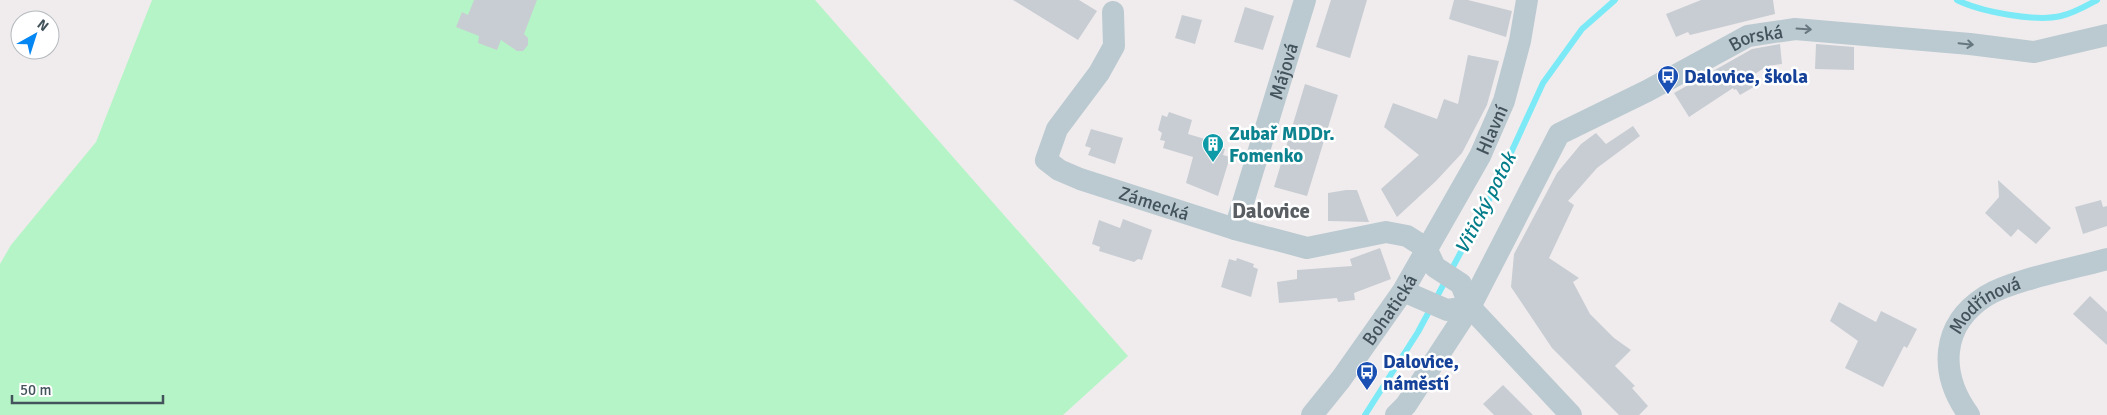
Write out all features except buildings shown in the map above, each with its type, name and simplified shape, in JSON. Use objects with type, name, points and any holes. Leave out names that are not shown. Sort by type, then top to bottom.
[{"type":"street","name":"Májová","points":[[1235,228],[1305,0]]},
{"type":"street","name":"Hlavní","points":[[1431,258],[1504,101],[1520,41],[1527,0]]},
{"type":"street","name":"Zámecká","points":[[1113,12],[1114,46],[1099,73],[1057,129],[1046,160],[1060,170],[1080,179],[1235,228],[1307,248],[1386,232],[1407,236],[1461,284],[1470,307]]},
{"type":"street","name":"Borská","points":[[1396,415],[1406,405],[1470,307],[1559,134],[1648,90],[1748,36],[1795,29],[1970,44],[2034,52],[2107,36]]},
{"type":"street","name":"Bohatická","points":[[1312,415],[1411,294],[1431,258]]},
{"type":"street","name":"Modřínová","points":[[1969,415],[1958,400],[1950,380],[1947,358],[1952,335],[1964,315],[1986,296],[2014,285],[2107,259]]},
{"type":"street","points":[[1411,294],[1447,310],[1470,307],[1571,415]]},
{"type":"green space","points":[[152,0],[815,0],[1128,356],[1063,415],[0,415],[0,264],[11,245],[96,142]]},
{"type":"waterway","name":"Vitický potok","points":[[1365,415],[1418,332],[1492,194],[1543,83],[1582,29],[1615,0]]},
{"type":"waterway","name":"Vitický potok","points":[[1957,0],[1994,12],[2038,18],[2066,15],[2097,0]]},
{"type":"place","name":"Dalovice, škola","points":[[1668,95]]},
{"type":"place","name":"Zubař MDDr. Fomenko","points":[[1213,163]]},
{"type":"place","name":"Dalovice, náměstí","points":[[1367,391]]},
{"type":"district","name":"Dalovice","points":[[1271,211]]}]
